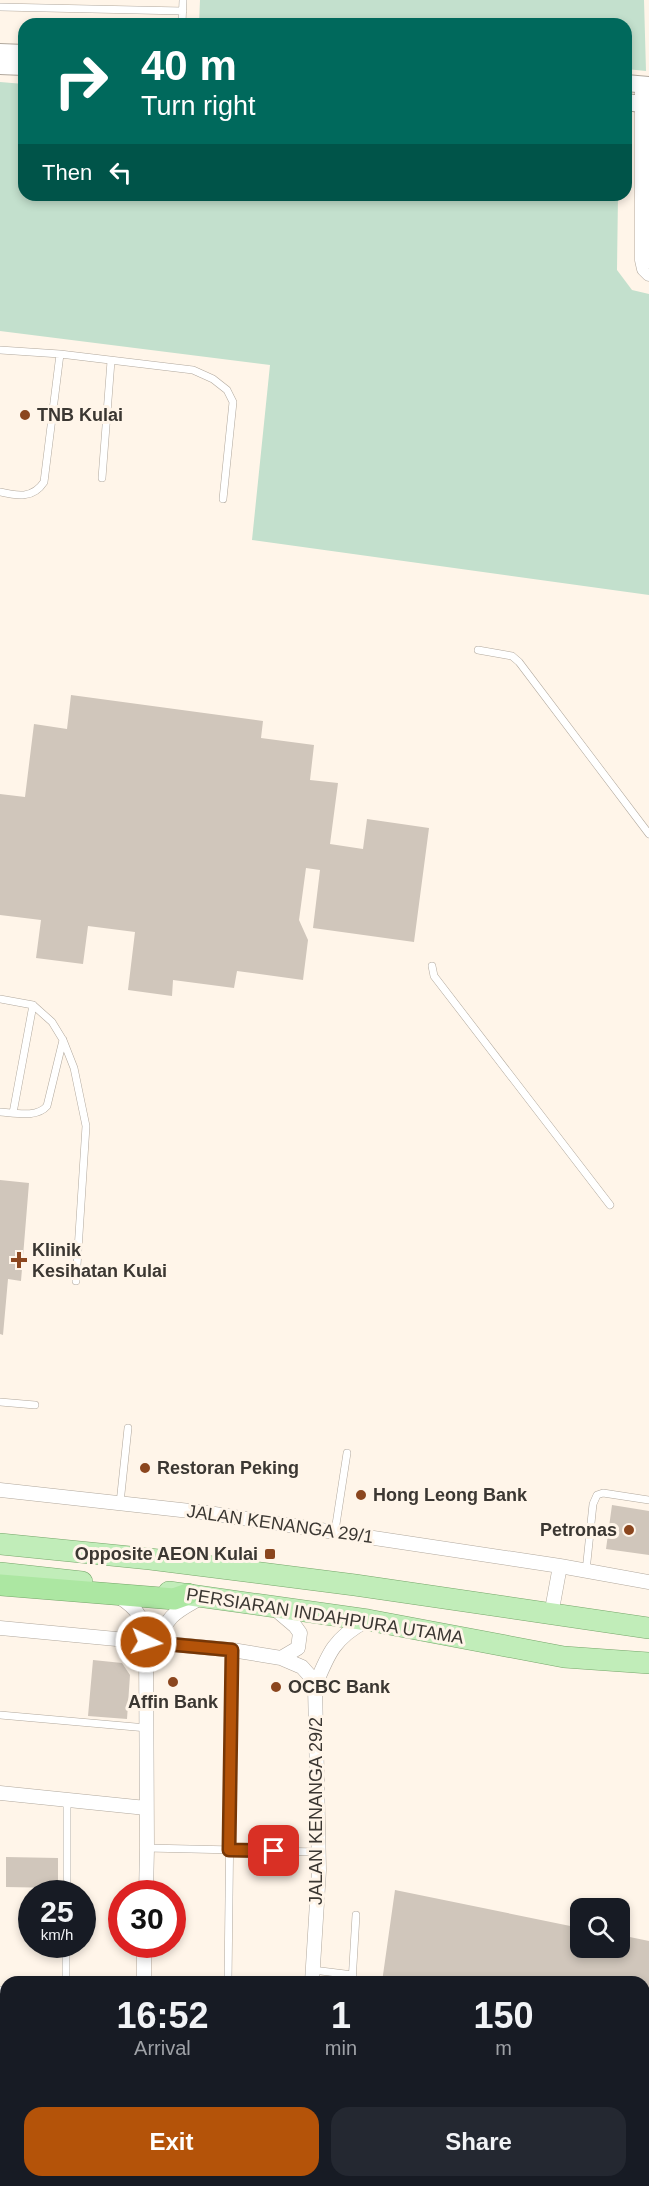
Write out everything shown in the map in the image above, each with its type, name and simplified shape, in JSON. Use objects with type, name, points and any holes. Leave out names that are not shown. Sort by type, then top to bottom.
[{"type":"highway","points":[[0,1585],[174,1599],[196,1595]]},
{"type":"main road","name":"PERSIARAN INDAHPURA UTAMA","points":[[0,1544],[297,1577],[649,1628]]},
{"type":"main road","name":"PERSIARAN INDAHPURA UTAMA","points":[[0,1573],[271,1605],[368,1620],[564,1657],[649,1663]]},
{"type":"street","points":[[0,52],[18,52]]},
{"type":"street","points":[[0,66],[18,67]]},
{"type":"street","points":[[639,84],[642,260],[644,269],[649,274]]},
{"type":"street","name":"JALAN KENANGA 29/1","points":[[0,1490],[208,1513],[335,1531],[649,1582]]},
{"type":"street","points":[[551,1615],[560,1566]]},
{"type":"street","points":[[146,1880],[147,1728],[153,1643],[170,1618],[196,1595]]},
{"type":"street","points":[[117,1596],[132,1604],[153,1643]]},
{"type":"street","points":[[271,1605],[300,1633],[298,1648],[281,1658]]},
{"type":"street","points":[[315,1686],[338,1640],[348,1630],[368,1620]]},
{"type":"street","points":[[0,1628],[232,1650],[281,1658],[302,1667],[315,1686]]},
{"type":"street","name":"JALAN KENANGA 29/2","points":[[313,1976],[318,1852],[315,1686]]},
{"type":"street","points":[[0,1793],[146,1808]]},
{"type":"street","points":[[144,1958],[144,1976]]},
{"type":"lane","points":[[182,18],[183,0]]},
{"type":"lane","points":[[0,7],[183,11]]},
{"type":"lane","points":[[0,350],[60,354],[193,370],[213,379],[227,390],[233,402],[223,499]]},
{"type":"lane","points":[[0,492],[15,495],[33,493],[38,491],[44,483],[60,354]]},
{"type":"lane","points":[[102,478],[111,361]]},
{"type":"lane","points":[[478,650],[512,656],[519,662],[649,834]]},
{"type":"lane","points":[[432,966],[434,976],[610,1204]]},
{"type":"lane","points":[[0,999],[33,1005],[52,1022],[63,1040],[74,1068],[86,1126],[76,1281]]},
{"type":"lane","points":[[13,1113],[33,1005]]},
{"type":"lane","points":[[0,1112],[37,1113],[43,1111],[47,1106],[63,1040]]},
{"type":"lane","points":[[0,1402],[35,1405]]},
{"type":"lane","points":[[120,1503],[128,1428]]},
{"type":"lane","points":[[335,1531],[347,1453]]},
{"type":"lane","points":[[586,1571],[593,1504],[597,1495],[603,1493],[649,1500]]},
{"type":"lane","points":[[228,1976],[232,1650]]},
{"type":"lane","points":[[0,1715],[147,1728]]},
{"type":"lane","points":[[67,1800],[67,1880]]},
{"type":"lane","points":[[147,1848],[318,1852]]},
{"type":"lane","points":[[352,1976],[356,1915]]},
{"type":"lane","points":[[66,1958],[66,1976]]},
{"type":"green space","points":[[200,0],[644,0],[646,71],[632,70],[632,18],[199,18]]},
{"type":"green space","points":[[0,82],[18,84],[18,201],[618,201],[617,270],[632,290],[649,294],[649,595],[252,540],[270,365],[0,331]]},
{"type":"building","points":[[71,695],[263,721],[261,738],[314,745],[310,780],[338,783],[330,844],[363,849],[367,819],[429,828],[414,942],[313,928],[320,870],[306,868],[299,920],[308,940],[303,980],[237,971],[234,988],[173,980],[172,996],[128,990],[135,932],[88,926],[83,964],[36,958],[41,920],[0,915],[0,794],[25,797],[34,724],[67,729]]},
{"type":"building","points":[[0,1180],[29,1183],[21,1281],[8,1279],[3,1335],[0,1334]]},
{"type":"building","name":"Petronas","points":[[612,1505],[649,1511],[649,1555],[606,1549]]},
{"type":"building","points":[[93,1660],[122,1663],[130,1675],[127,1719],[88,1716]]},
{"type":"building","points":[[6,1857],[58,1858],[58,1880],[18,1880],[18,1887],[6,1887]]},
{"type":"building","points":[[395,1890],[570,1926],[570,1958],[630,1958],[630,1937],[649,1941],[649,1976],[383,1976]]},
{"type":"place","name":"TNB Kulai","points":[[25,415]]},
{"type":"place","name":"Klinik Kesihatan Kulai","points":[[19,1260]]},
{"type":"place","name":"Restoran Peking","points":[[145,1468]]},
{"type":"place","name":"Hong Leong Bank","points":[[361,1495]]},
{"type":"place","name":"Petronas","points":[[629,1530]]},
{"type":"place","name":"Opposite AEON Kulai","points":[[270,1554]]},
{"type":"place","name":"Affin Bank","points":[[173,1682]]},
{"type":"place","name":"OCBC Bank","points":[[276,1687]]},
{"type":"route","points":[[146,1642],[232,1650],[229,1850],[274,1851]]}]
